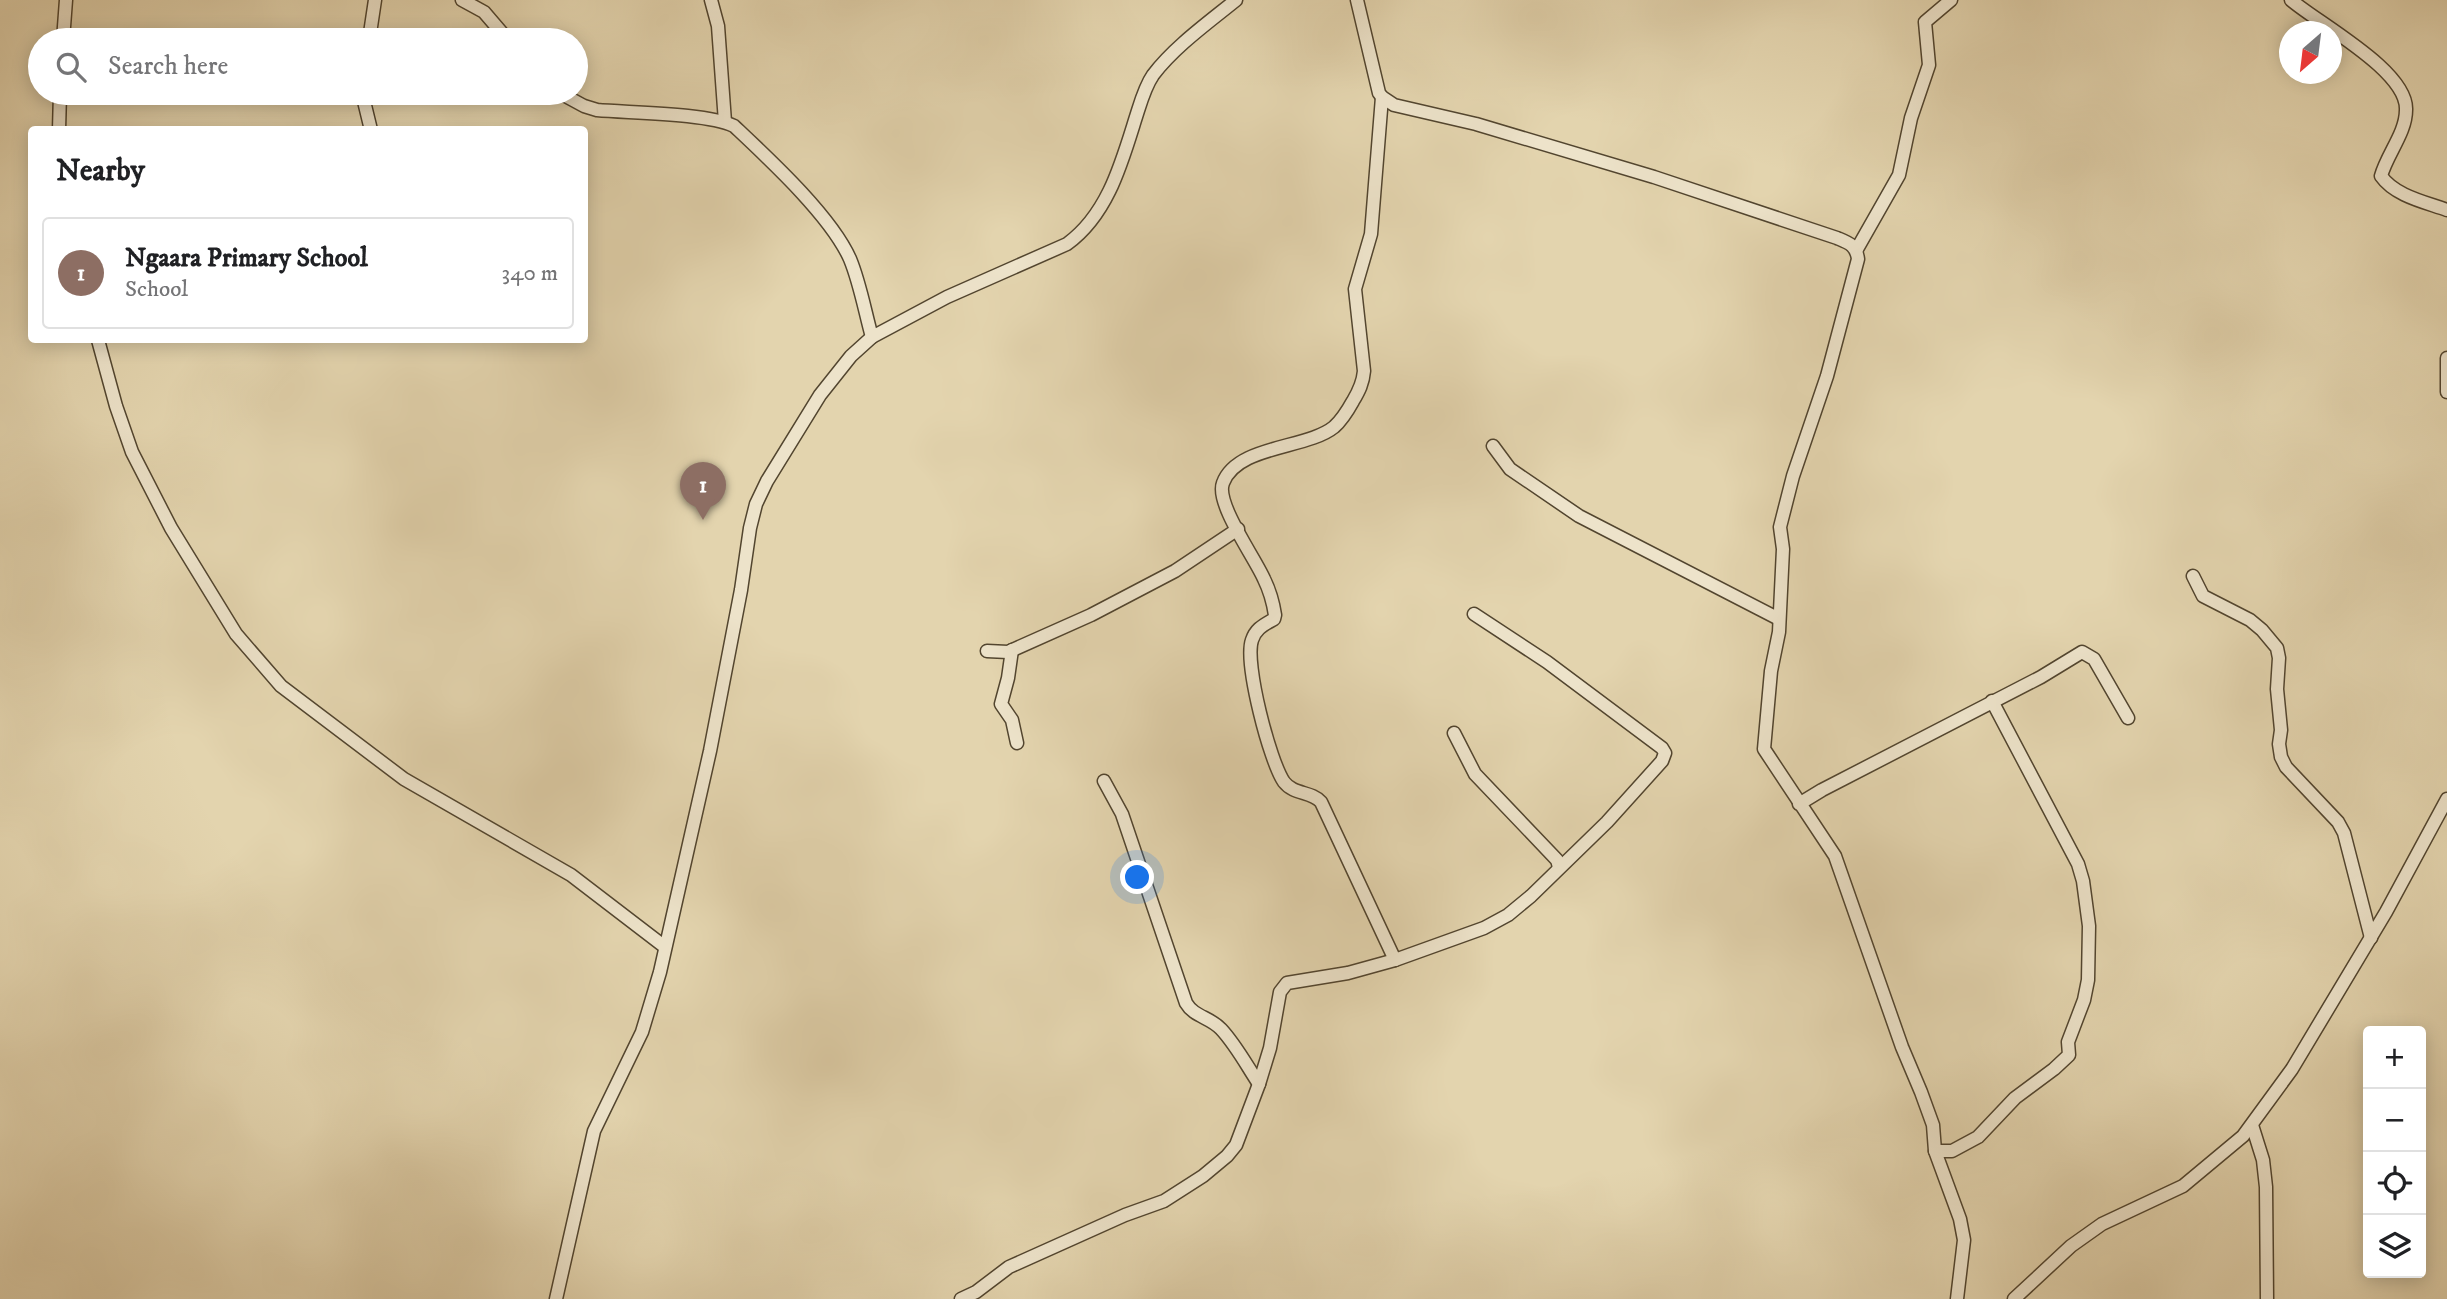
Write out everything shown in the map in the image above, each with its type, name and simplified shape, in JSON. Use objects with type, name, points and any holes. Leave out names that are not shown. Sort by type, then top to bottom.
[{"type":"street","points":[[64,28],[66,0]]},
{"type":"street","points":[[371,28],[375,0]]},
{"type":"street","points":[[462,0],[484,12],[498,28]]},
{"type":"street","points":[[711,0],[718,26],[725,122]]},
{"type":"street","points":[[556,1299],[594,1131],[642,1032],[665,947],[713,738],[756,504],[767,481],[820,395],[852,356],[872,337],[947,297],[1067,244],[1082,233],[1109,193],[1153,75],[1196,33],[1236,0]]},
{"type":"street","points":[[1357,0],[1382,97],[1371,233],[1355,289],[1363,383],[1346,413],[1334,427],[1320,435],[1271,448],[1243,462],[1227,474],[1221,496],[1263,577],[1275,615],[1274,619],[1258,628],[1250,648],[1254,688],[1271,756],[1289,787],[1317,797],[1321,802],[1395,960]]},
{"type":"street","points":[[1951,0],[1925,22],[1929,65],[1911,118],[1899,175],[1857,249],[1858,259],[1827,376],[1782,516],[1779,619],[1764,749],[1835,856],[1872,965],[1933,1125],[1935,1151],[1960,1219],[1964,1240],[1957,1299]]},
{"type":"street","points":[[2291,0],[2355,46],[2397,83],[2405,96],[2407,110],[2381,176],[2387,185],[2396,190],[2447,210]]},
{"type":"street","points":[[1382,97],[1395,105],[1476,124],[1654,177],[1824,233],[1850,243],[1857,249]]},
{"type":"street","points":[[59,126],[60,105]]},
{"type":"street","points":[[365,105],[370,126]]},
{"type":"street","points":[[581,105],[597,110],[725,122],[741,133],[806,199],[841,242],[850,261],[872,337]]},
{"type":"street","points":[[99,343],[132,452],[172,528],[236,634],[281,687],[404,779],[571,875],[665,947]]},
{"type":"street","points":[[2447,358],[2447,392]]},
{"type":"street","points":[[1493,446],[1510,469],[1578,516],[1779,619]]},
{"type":"street","points":[[987,651],[1012,650],[1130,596],[1175,571],[1238,529]]},
{"type":"street","points":[[2193,576],[2203,596],[2250,620],[2277,648],[2281,757],[2286,767],[2344,832],[2371,938]]},
{"type":"street","points":[[961,1299],[977,1296],[1009,1267],[1125,1215],[1164,1201],[1203,1176],[1236,1145],[1259,1084],[1283,987],[1395,960],[1485,928],[1508,915],[1531,896],[1648,779],[1662,761],[1665,753],[1662,748],[1547,662],[1474,614]]},
{"type":"street","points":[[1012,650],[1001,704],[1012,720],[1017,743]]},
{"type":"street","points":[[1800,804],[1822,790],[2041,677],[2082,652],[2094,659],[2128,718]]},
{"type":"street","points":[[1935,1151],[1952,1151],[1978,1137],[2015,1098],[2069,1055],[2068,1042],[2084,1000],[2088,980],[2090,956],[2087,905],[2078,864],[1992,701]]},
{"type":"street","points":[[1454,733],[1475,774],[1557,860],[1559,867]]},
{"type":"street","points":[[1104,781],[1122,814],[1186,1003],[1193,1013],[1220,1027],[1259,1084]]},
{"type":"street","points":[[2014,1299],[2071,1246],[2102,1224],[2183,1186],[2243,1136],[2292,1069],[2371,938],[2447,800]]},
{"type":"street","points":[[2252,1125],[2263,1160],[2266,1187],[2267,1299]]},
{"type":"place","name":"Ngaara Primary School","points":[[703,520]]}]
